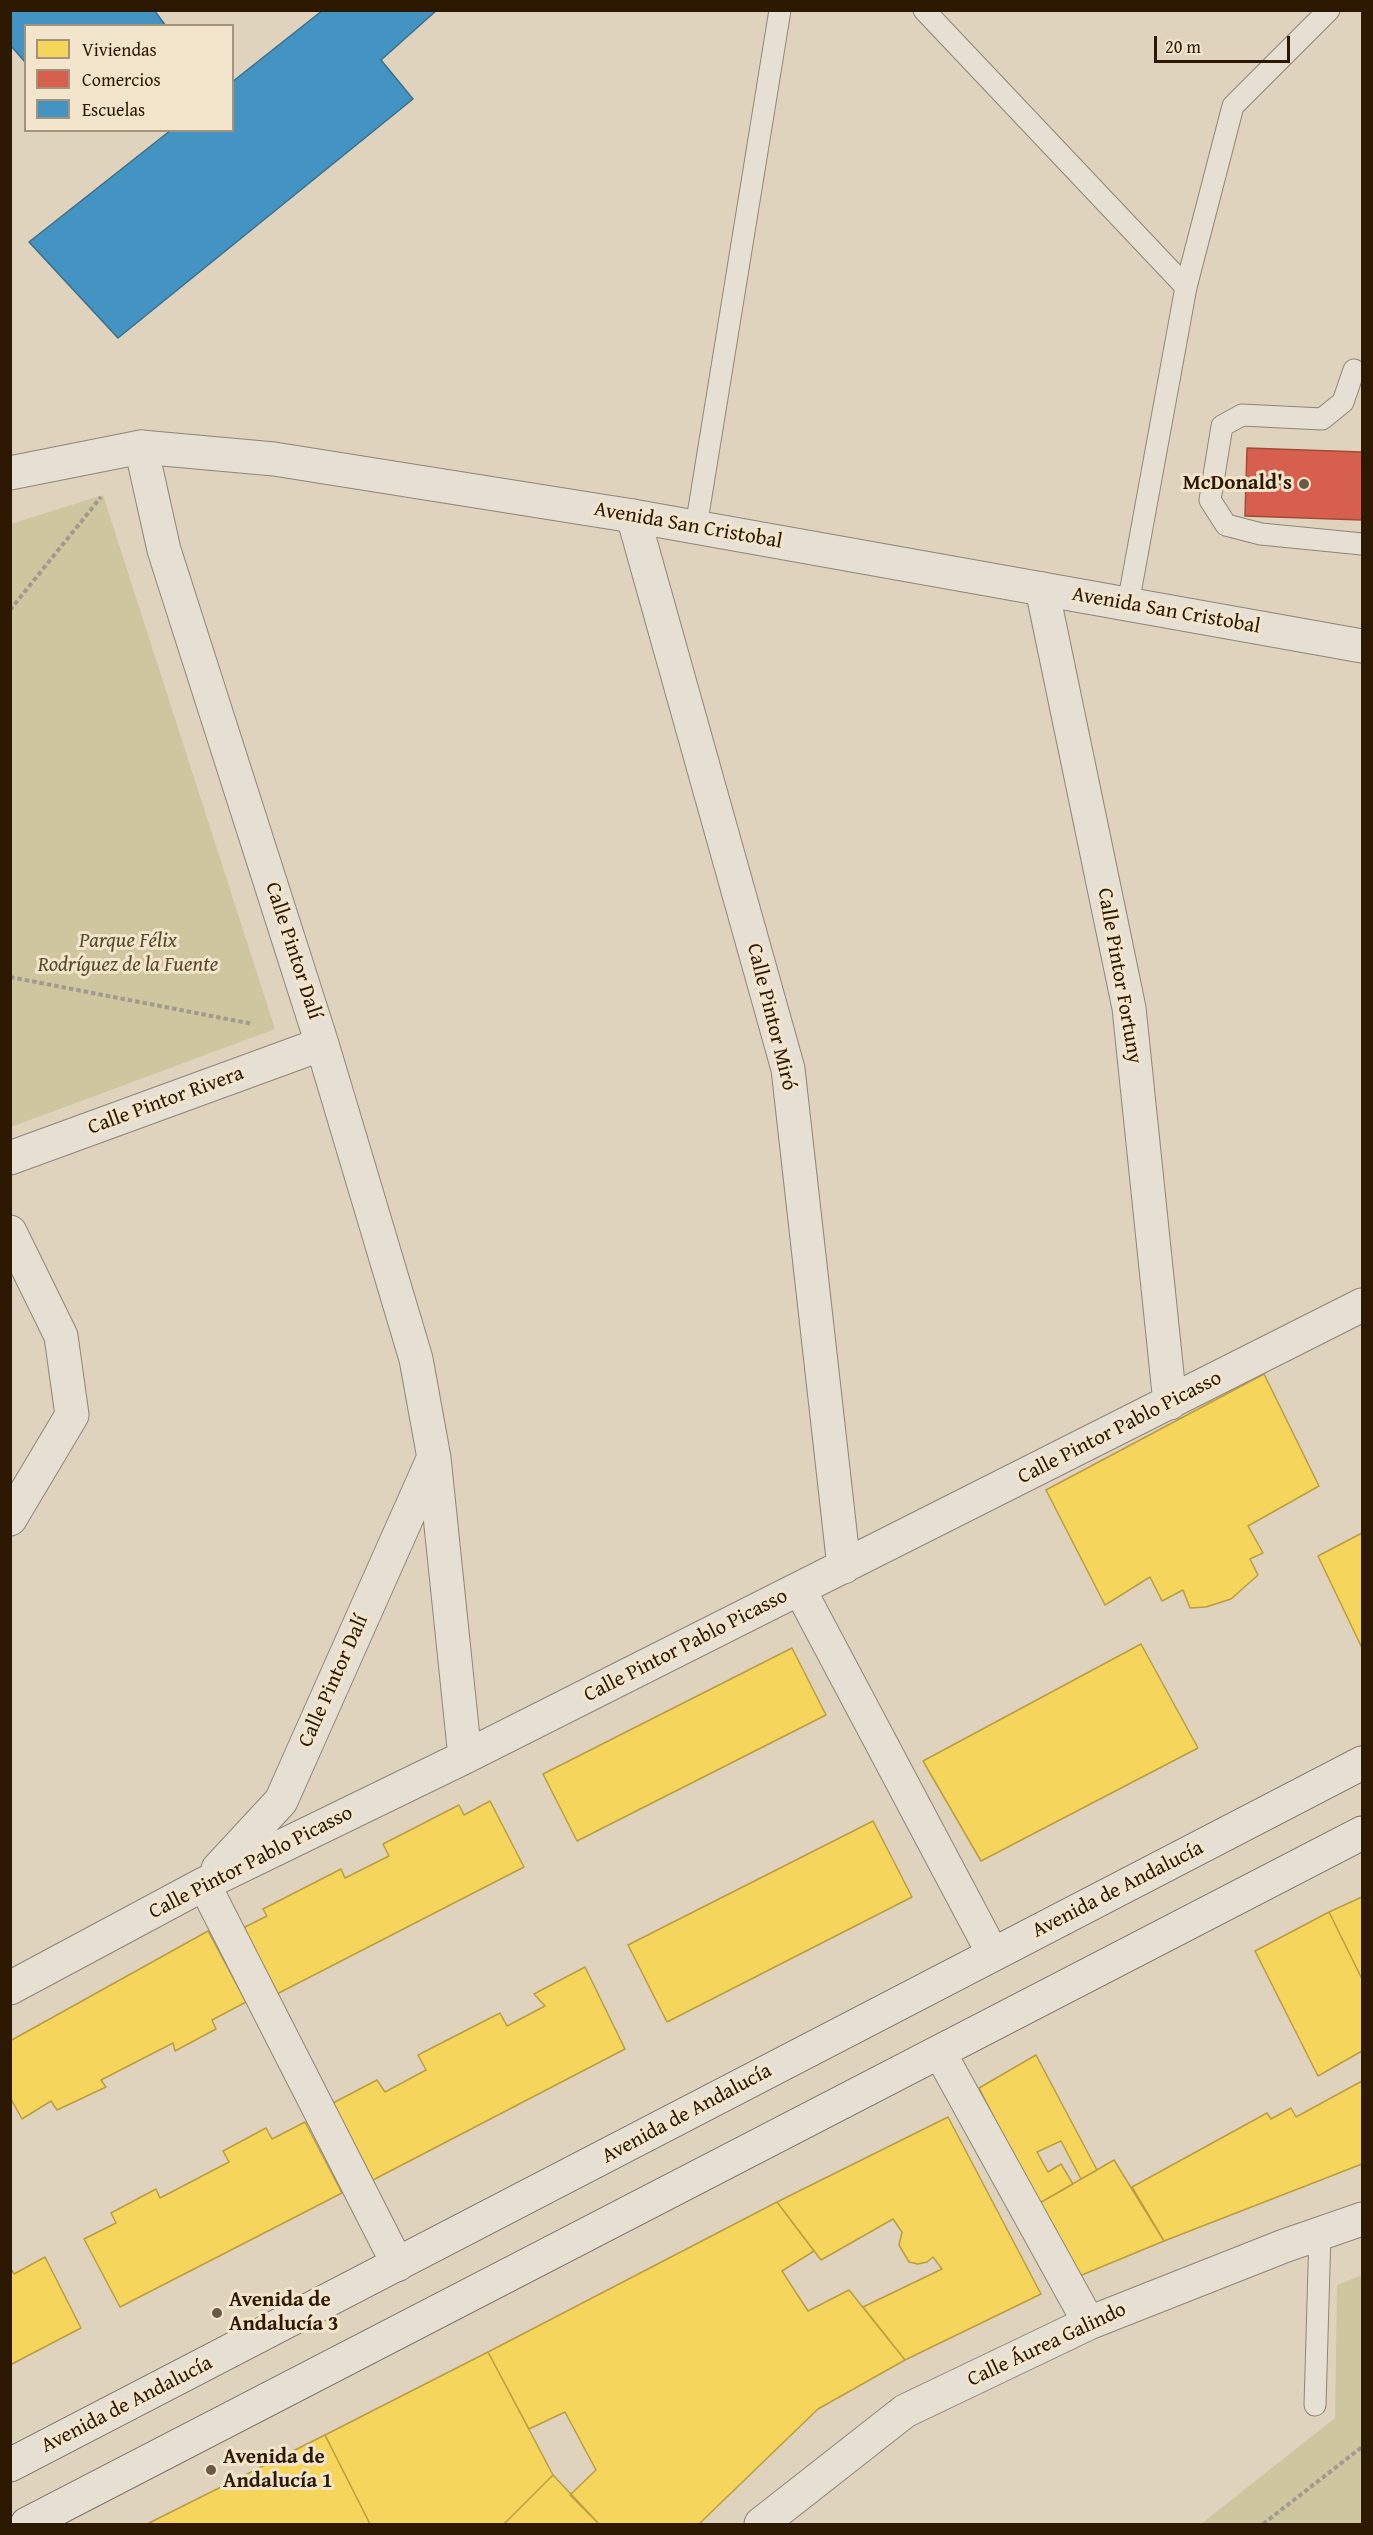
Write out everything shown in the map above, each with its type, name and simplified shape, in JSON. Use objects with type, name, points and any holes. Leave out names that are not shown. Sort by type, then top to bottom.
[{"type":"street","name":"Avenida San Cristobal","points":[[10,473],[141,447],[274,459],[633,516],[1362,646]]},
{"type":"street","name":"Calle Pintor Dalí","points":[[141,447],[164,550],[322,1044],[416,1359],[434,1458],[465,1757]]},
{"type":"street","name":"Calle Pintor Miró","points":[[633,516],[788,1069],[843,1568]]},
{"type":"street","name":"Calle Pintor Fortuny","points":[[1042,589],[1129,1008],[1170,1403]]},
{"type":"street","name":"Calle Pintor Rivera","points":[[10,1158],[322,1044]]},
{"type":"street","points":[[10,1233],[61,1336],[72,1415],[10,1519]]},
{"type":"street","name":"Calle Pintor Pablo Picasso","points":[[10,1988],[204,1884],[800,1590],[1362,1305]]},
{"type":"street","name":"Calle Pintor Dalí","points":[[204,1884],[280,1801],[434,1458]]},
{"type":"street","points":[[800,1590],[993,1954]]},
{"type":"street","name":"Avenida de Andalucía","points":[[10,2465],[1362,1764]]},
{"type":"street","points":[[27,2524],[1362,1833]]},
{"type":"street","points":[[204,1884],[398,2265]]},
{"type":"street","points":[[940,2052],[1089,2323]]},
{"type":"street","name":"Calle Áurea Galindo","points":[[761,2524],[905,2411],[1089,2323],[1320,2233],[1362,2219]]},
{"type":"lane","points":[[696,527],[780,10]]},
{"type":"lane","points":[[924,10],[1186,287]]},
{"type":"lane","points":[[1128,604],[1186,287],[1233,106],[1329,10]]},
{"type":"lane","points":[[1354,370],[1343,402],[1322,419],[1242,415],[1222,426],[1210,500],[1226,525],[1261,534],[1362,544]]},
{"type":"lane","points":[[1316,2405],[1320,2233]]},
{"type":"path","points":[[10,610],[103,495]]},
{"type":"path","points":[[10,977],[264,1026]]},
{"type":"path","points":[[1263,2524],[1362,2447]]},
{"type":"green space","name":"Parque Félix Rodríguez de la Fuente","points":[[103,495],[275,1029],[11,1127],[11,524]]},
{"type":"green space","points":[[1362,2275],[1362,2524],[1201,2524],[1335,2418],[1337,2285]]},
{"type":"building: Viviendas","points":[[1264,1374],[1319,1486],[1248,1526],[1263,1553],[1250,1559],[1258,1575],[1231,1599],[1206,1607],[1190,1608],[1183,1590],[1162,1601],[1150,1577],[1105,1605],[1046,1490]]},
{"type":"building: Viviendas","points":[[1362,1533],[1362,1648],[1318,1556]]},
{"type":"building: Viviendas","points":[[1141,1644],[1198,1748],[981,1861],[923,1761]]},
{"type":"building: Viviendas","points":[[792,1648],[826,1715],[577,1841],[543,1774]]},
{"type":"building: Viviendas","points":[[490,1801],[524,1867],[275,1995],[241,1929],[267,1916],[263,1909],[341,1869],[345,1878],[389,1856],[383,1844],[459,1805],[464,1815]]},
{"type":"building: Viviendas","points":[[873,1821],[912,1897],[667,2022],[628,1945]]},
{"type":"building: Viviendas","points":[[1362,1897],[1362,1979],[1329,1912]]},
{"type":"building: Viviendas","points":[[1329,1912],[1362,1979],[1362,2051],[1318,2076],[1255,1951]]},
{"type":"building: Viviendas","points":[[208,1931],[246,2002],[212,2020],[216,2029],[175,2051],[173,2043],[101,2080],[106,2087],[57,2110],[51,2101],[22,2119],[10,2097],[10,2041]]},
{"type":"building: Viviendas","points":[[585,1967],[625,2049],[373,2180],[333,2103],[377,2080],[385,2092],[426,2070],[418,2055],[500,2013],[507,2026],[545,2006],[534,1994]]},
{"type":"building: Viviendas","points":[[1036,2055],[1097,2170],[1081,2179],[1061,2141],[1037,2152],[1048,2172],[1061,2164],[1073,2184],[1038,2204],[979,2088]]},
{"type":"building: Viviendas","points":[[1362,2081],[1362,2164],[1164,2241],[1132,2187],[1267,2113],[1271,2119],[1291,2108],[1296,2117]]},
{"type":"building: Viviendas","points":[[948,2117],[1041,2294],[905,2360],[863,2307],[942,2269],[933,2257],[927,2262],[918,2264],[909,2262],[899,2245],[902,2232],[893,2219],[821,2260],[777,2202]]},
{"type":"building: Viviendas","points":[[305,2122],[342,2193],[120,2307],[84,2239],[116,2223],[111,2213],[156,2189],[160,2198],[229,2162],[223,2151],[266,2128],[272,2139]]},
{"type":"building: Viviendas","points":[[1114,2160],[1164,2241],[1077,2277],[1038,2204]]},
{"type":"building: Viviendas","points":[[777,2202],[814,2251],[782,2271],[808,2311],[849,2290],[905,2360],[818,2409],[699,2524],[599,2524],[570,2495],[596,2470],[565,2412],[529,2429],[488,2352]]},
{"type":"building: Viviendas","points":[[45,2257],[81,2328],[10,2365],[10,2267],[14,2274]]},
{"type":"building: Viviendas","points":[[488,2352],[553,2475],[504,2524],[370,2524],[325,2435]]},
{"type":"building: Viviendas","points":[[325,2435],[370,2524],[147,2524]]},
{"type":"building: Viviendas","points":[[553,2475],[599,2524],[504,2524]]},
{"type":"building: Comercios","name":"McDonald's","points":[[1247,448],[1362,452],[1362,520],[1245,516]]},
{"type":"building: Escuelas","points":[[10,10],[154,10],[164,24],[24,24],[24,61],[10,45]]},
{"type":"building: Escuelas","points":[[323,10],[437,10],[381,60],[413,99],[118,338],[29,242],[168,132],[234,132],[234,80]]},
{"type":"place","name":"McDonald's","points":[[1304,484]]},
{"type":"place","name":"Avenida de Andalucía 3","points":[[217,2313]]},
{"type":"place","name":"Avenida de Andalucía 1","points":[[211,2470]]}]
